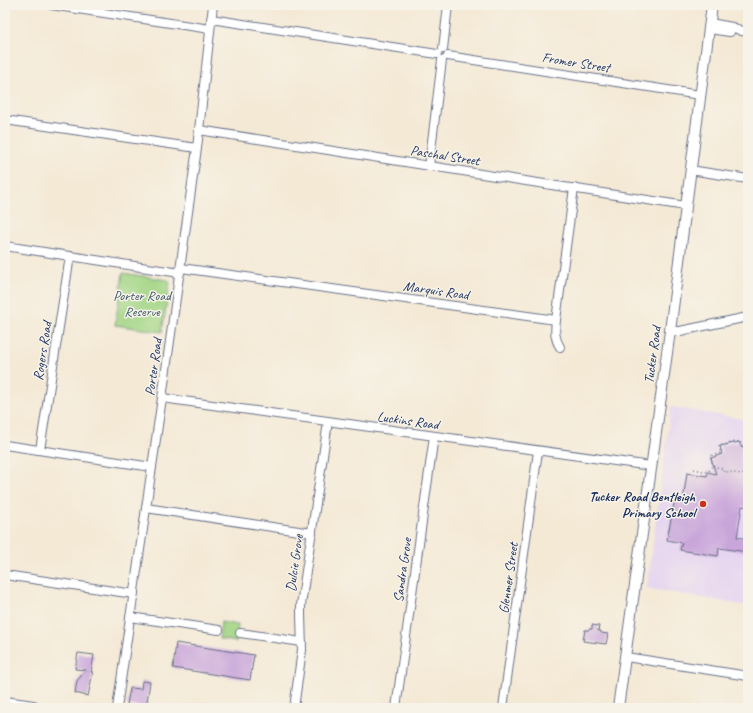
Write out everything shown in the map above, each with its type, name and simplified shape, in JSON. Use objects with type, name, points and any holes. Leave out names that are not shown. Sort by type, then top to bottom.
[{"type":"highway","points":[[5,704],[33,708]]},
{"type":"street","points":[[51,5],[210,29]]},
{"type":"street","name":"Porter Road","points":[[116,708],[134,594],[200,130],[213,5]]},
{"type":"street","points":[[429,166],[448,5]]},
{"type":"street","name":"Tucker Road","points":[[618,708],[670,331],[712,5]]},
{"type":"street","name":"Fromer Street","points":[[212,19],[700,95]]},
{"type":"street","points":[[709,26],[732,32],[745,31]]},
{"type":"street","points":[[5,120],[197,148]]},
{"type":"street","name":"Paschal Street","points":[[200,130],[686,206]]},
{"type":"street","points":[[690,170],[748,179]]},
{"type":"street","points":[[560,347],[556,339],[555,331],[574,188]]},
{"type":"street","name":"Marquis Road","points":[[5,246],[70,256],[556,320]]},
{"type":"street","name":"Rogers Road","points":[[40,450],[70,256]]},
{"type":"street","points":[[670,331],[680,331],[748,317]]},
{"type":"street","name":"Luckins Road","points":[[162,398],[651,466]]},
{"type":"street","name":"Dulcie Grove","points":[[294,708],[301,659],[301,610],[328,422]]},
{"type":"street","name":"Sandra Grove","points":[[396,708],[434,436]]},
{"type":"street","points":[[5,445],[152,467]]},
{"type":"street","name":"Glenmer Street","points":[[503,708],[538,451]]},
{"type":"street","points":[[146,508],[312,533]]},
{"type":"street","points":[[5,574],[134,594]]},
{"type":"street","points":[[130,617],[219,630]]},
{"type":"street","points":[[240,633],[302,642]]},
{"type":"street","points":[[626,656],[748,676]]},
{"type":"path","points":[[713,466],[710,456],[721,453],[719,446],[740,441],[742,447],[748,446]]},
{"type":"path","points":[[694,469],[708,472],[713,466]]},
{"type":"path","points":[[713,466],[721,468],[722,471],[748,475]]},
{"type":"shaded area","name":"Tucker Road Bentleigh Primary School","points":[[671,407],[748,420],[748,606],[647,588]]},
{"type":"green space","name":"Porter Road Reserve","points":[[123,273],[168,280],[170,282],[162,332],[115,325]]},
{"type":"green space","points":[[221,622],[238,625],[236,642],[219,639]]},
{"type":"building","points":[[739,442],[742,448],[748,447],[748,507],[742,506],[737,537],[748,539],[748,552],[719,548],[718,556],[680,550],[682,543],[667,540],[675,499],[683,501],[687,473],[707,476],[708,472],[716,474],[711,458],[722,454],[720,446]]},
{"type":"building","points":[[592,625],[599,626],[598,631],[601,631],[601,633],[608,634],[606,644],[583,641],[585,630],[592,629]]},
{"type":"building","points":[[176,643],[254,655],[250,680],[173,668]]},
{"type":"building","points":[[78,653],[94,655],[91,672],[93,672],[88,696],[75,693],[77,681],[86,670],[75,669]]},
{"type":"building","points":[[142,681],[150,682],[146,708],[127,705],[130,688],[141,689]]},
{"type":"place","name":"Tucker Road Bentleigh Primary School","points":[[703,504]]}]
